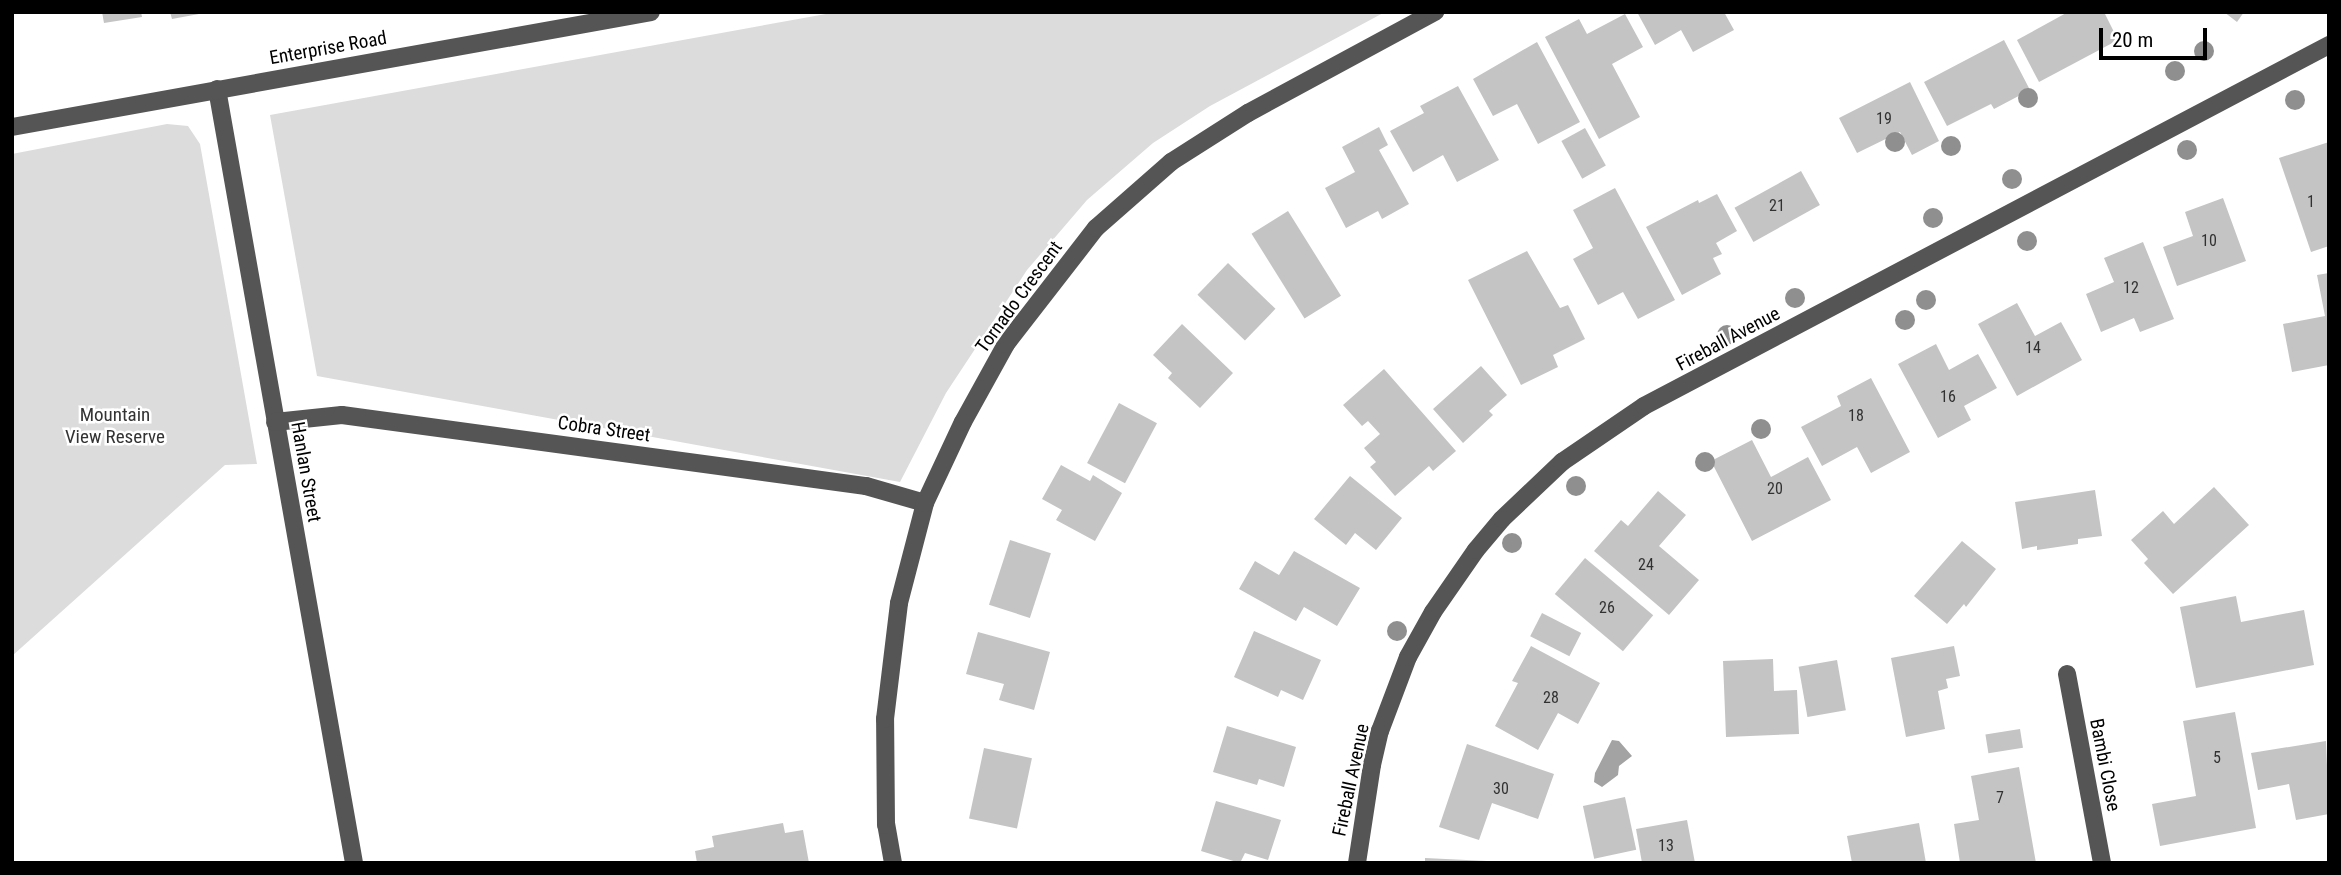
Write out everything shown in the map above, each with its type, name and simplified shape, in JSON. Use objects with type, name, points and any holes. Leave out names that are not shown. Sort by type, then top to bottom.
[{"type":"street","name":"Enterprise Road","points":[[12,127],[650,12]]},
{"type":"street","name":"Tornado Crescent","points":[[893,863],[886,825],[885,719],[899,603],[925,503],[963,422],[1006,344],[1096,228],[1171,162],[1237,120],[1435,12]]},
{"type":"street","name":"Fireball Avenue","points":[[1357,863],[1372,765],[1387,711],[1408,657],[1439,602],[1476,550],[1502,519],[1562,462],[1644,406],[2329,45]]},
{"type":"street","name":"Hanlan Street","points":[[217,89],[354,863]]},
{"type":"street","name":"Cobra Street","points":[[275,422],[342,415],[866,486],[925,503]]},
{"type":"street","name":"Bambi Close","points":[[2067,674],[2102,863]]},
{"type":"green space","points":[[837,12],[1385,12],[1210,106],[1153,143],[1087,200],[1027,270],[946,393],[900,482],[317,376],[270,115]]},
{"type":"green space","name":"Mountain View Reserve","points":[[167,124],[188,126],[200,144],[257,464],[225,465],[12,656],[12,154]]},
{"type":"shaded area","points":[[1612,740],[1619,741],[1632,756],[1619,766],[1618,775],[1602,787],[1594,782],[1595,773]]},
{"type":"building","points":[[102,12],[141,12],[142,17],[104,23]]},
{"type":"building","points":[[170,12],[199,12],[199,14],[172,19]]},
{"type":"building","points":[[1637,12],[1724,12],[1734,30],[1693,52],[1681,30],[1655,45]]},
{"type":"building","points":[[2068,12],[2104,12],[2118,40],[2039,82],[2017,40]]},
{"type":"building","points":[[2224,12],[2244,12],[2237,22]]},
{"type":"building","points":[[1625,14],[1643,47],[1612,64],[1640,117],[1599,139],[1545,37],[1579,19],[1587,34]]},
{"type":"building","points":[[2004,40],[2030,90],[1994,109],[1991,104],[1947,126],[1924,82]]},
{"type":"building","points":[[1537,42],[1580,122],[1538,144],[1517,104],[1493,116],[1473,79]]},
{"type":"building","points":[[1910,82],[1939,141],[1912,155],[1900,132],[1857,153],[1839,118]]},
{"type":"building","points":[[1458,86],[1499,160],[1457,182],[1443,155],[1413,172],[1390,131],[1424,113],[1420,106]]},
{"type":"building","points":[[1379,127],[1388,145],[1379,150],[1409,204],[1382,219],[1378,211],[1346,228],[1325,188],[1355,172],[1342,147]]},
{"type":"building","points":[[1585,128],[1606,166],[1582,179],[1561,141]]},
{"type":"building","points":[[2329,142],[2329,246],[2311,252],[2279,158]]},
{"type":"building","points":[[1801,171],[1820,205],[1753,242],[1735,208]]},
{"type":"building","points":[[1615,188],[1675,300],[1638,319],[1623,292],[1598,305],[1573,259],[1593,248],[1573,210]]},
{"type":"building","points":[[1717,194],[1737,231],[1716,243],[1722,254],[1713,258],[1721,274],[1682,295],[1646,227],[1698,200],[1699,203]]},
{"type":"building","points":[[2223,198],[2246,261],[2177,286],[2163,247],[2193,236],[2185,212]]},
{"type":"building","points":[[1288,211],[1341,296],[1305,319],[1252,234]]},
{"type":"building","points":[[2143,242],[2174,319],[2140,332],[2134,318],[2101,332],[2086,294],[2114,282],[2104,258]]},
{"type":"building","points":[[1527,251],[1560,308],[1568,305],[1585,339],[1553,355],[1558,367],[1521,385],[1468,280]]},
{"type":"building","points":[[1228,263],[1275,309],[1245,340],[1197,295]]},
{"type":"building","points":[[2329,273],[2329,365],[2292,372],[2283,324],[2325,316],[2317,275]]},
{"type":"building","points":[[2017,303],[2035,336],[2061,322],[2082,360],[2017,396],[1978,324]]},
{"type":"building","points":[[1182,324],[1233,373],[1200,408],[1168,378],[1172,373],[1153,355]]},
{"type":"building","points":[[1936,344],[1949,370],[1978,354],[1997,388],[1964,406],[1971,420],[1938,438],[1898,364]]},
{"type":"building","points":[[1481,366],[1507,395],[1489,411],[1493,415],[1463,443],[1433,409]]},
{"type":"building","points":[[1384,369],[1456,451],[1433,471],[1429,466],[1395,496],[1370,467],[1376,462],[1364,448],[1380,434],[1368,421],[1362,426],[1343,405]]},
{"type":"building","points":[[1871,378],[1910,452],[1871,473],[1857,447],[1822,466],[1801,427],[1841,406],[1837,396]]},
{"type":"building","points":[[1119,403],[1157,423],[1125,483],[1087,463]]},
{"type":"building","points":[[1752,440],[1771,477],[1808,457],[1831,500],[1752,541],[1711,461]]},
{"type":"building","points":[[1061,465],[1090,481],[1093,475],[1122,493],[1095,541],[1056,520],[1062,510],[1042,499]]},
{"type":"building","points":[[1350,476],[1402,518],[1376,550],[1355,533],[1346,545],[1314,519]]},
{"type":"building","points":[[2214,487],[2249,525],[2173,594],[2144,563],[2148,559],[2131,540],[2163,511],[2174,524]]},
{"type":"building","points":[[2095,490],[2102,536],[2078,539],[2078,544],[2037,550],[2037,546],[2022,549],[2015,502]]},
{"type":"building","points":[[1658,491],[1686,515],[1659,546],[1699,580],[1669,615],[1594,551],[1621,520],[1628,526]]},
{"type":"building","points":[[1010,540],[1051,553],[1030,618],[989,605]]},
{"type":"building","points":[[1962,541],[1996,569],[1966,607],[1964,604],[1947,624],[1914,596]]},
{"type":"building","points":[[1294,551],[1360,588],[1337,626],[1304,607],[1296,621],[1239,589],[1255,561],[1279,575]]},
{"type":"building","points":[[1585,558],[1653,615],[1623,651],[1555,594]]},
{"type":"building","points":[[2236,596],[2241,622],[2304,610],[2314,665],[2196,688],[2180,607]]},
{"type":"building","points":[[1542,613],[1581,633],[1569,656],[1530,636]]},
{"type":"building","points":[[1254,631],[1321,660],[1303,700],[1281,690],[1278,697],[1234,677]]},
{"type":"building","points":[[978,632],[1050,652],[1034,710],[999,700],[1004,684],[966,674]]},
{"type":"building","points":[[1531,646],[1600,683],[1578,724],[1558,713],[1538,750],[1495,726],[1518,683],[1512,681]]},
{"type":"building","points":[[1954,646],[1960,676],[1946,679],[1948,688],[1938,691],[1945,729],[1906,737],[1891,658]]},
{"type":"building","points":[[1773,659],[1774,691],[1797,690],[1799,734],[1726,737],[1723,661]]},
{"type":"building","points":[[1837,660],[1846,710],[1807,717],[1799,667]]},
{"type":"building","points":[[2235,712],[2256,828],[2160,846],[2152,804],[2196,796],[2183,721]]},
{"type":"building","points":[[1227,726],[1296,747],[1284,787],[1259,779],[1257,785],[1213,772]]},
{"type":"building","points":[[2020,729],[2023,748],[1988,753],[1985,734]]},
{"type":"building","points":[[2326,741],[2329,814],[2296,820],[2289,784],[2258,790],[2251,753]]},
{"type":"building","points":[[1467,744],[1554,774],[1538,819],[1492,803],[1479,840],[1439,827]]},
{"type":"building","points":[[984,748],[1032,758],[1017,829],[969,818]]},
{"type":"building","points":[[2019,767],[2036,863],[1960,863],[1954,824],[1979,820],[1971,776]]},
{"type":"building","points":[[1625,797],[1636,850],[1594,859],[1583,806]]},
{"type":"building","points":[[1216,801],[1281,820],[1268,860],[1245,853],[1240,863],[1201,851]]},
{"type":"building","points":[[1687,820],[1695,863],[1642,863],[1636,829]]},
{"type":"building","points":[[783,823],[785,833],[803,830],[809,863],[697,863],[695,851],[714,847],[712,836]]},
{"type":"building","points":[[1919,823],[1926,863],[1852,863],[1847,836]]},
{"type":"building","points":[[1425,858],[1487,861],[1487,863],[1425,863]]}]
